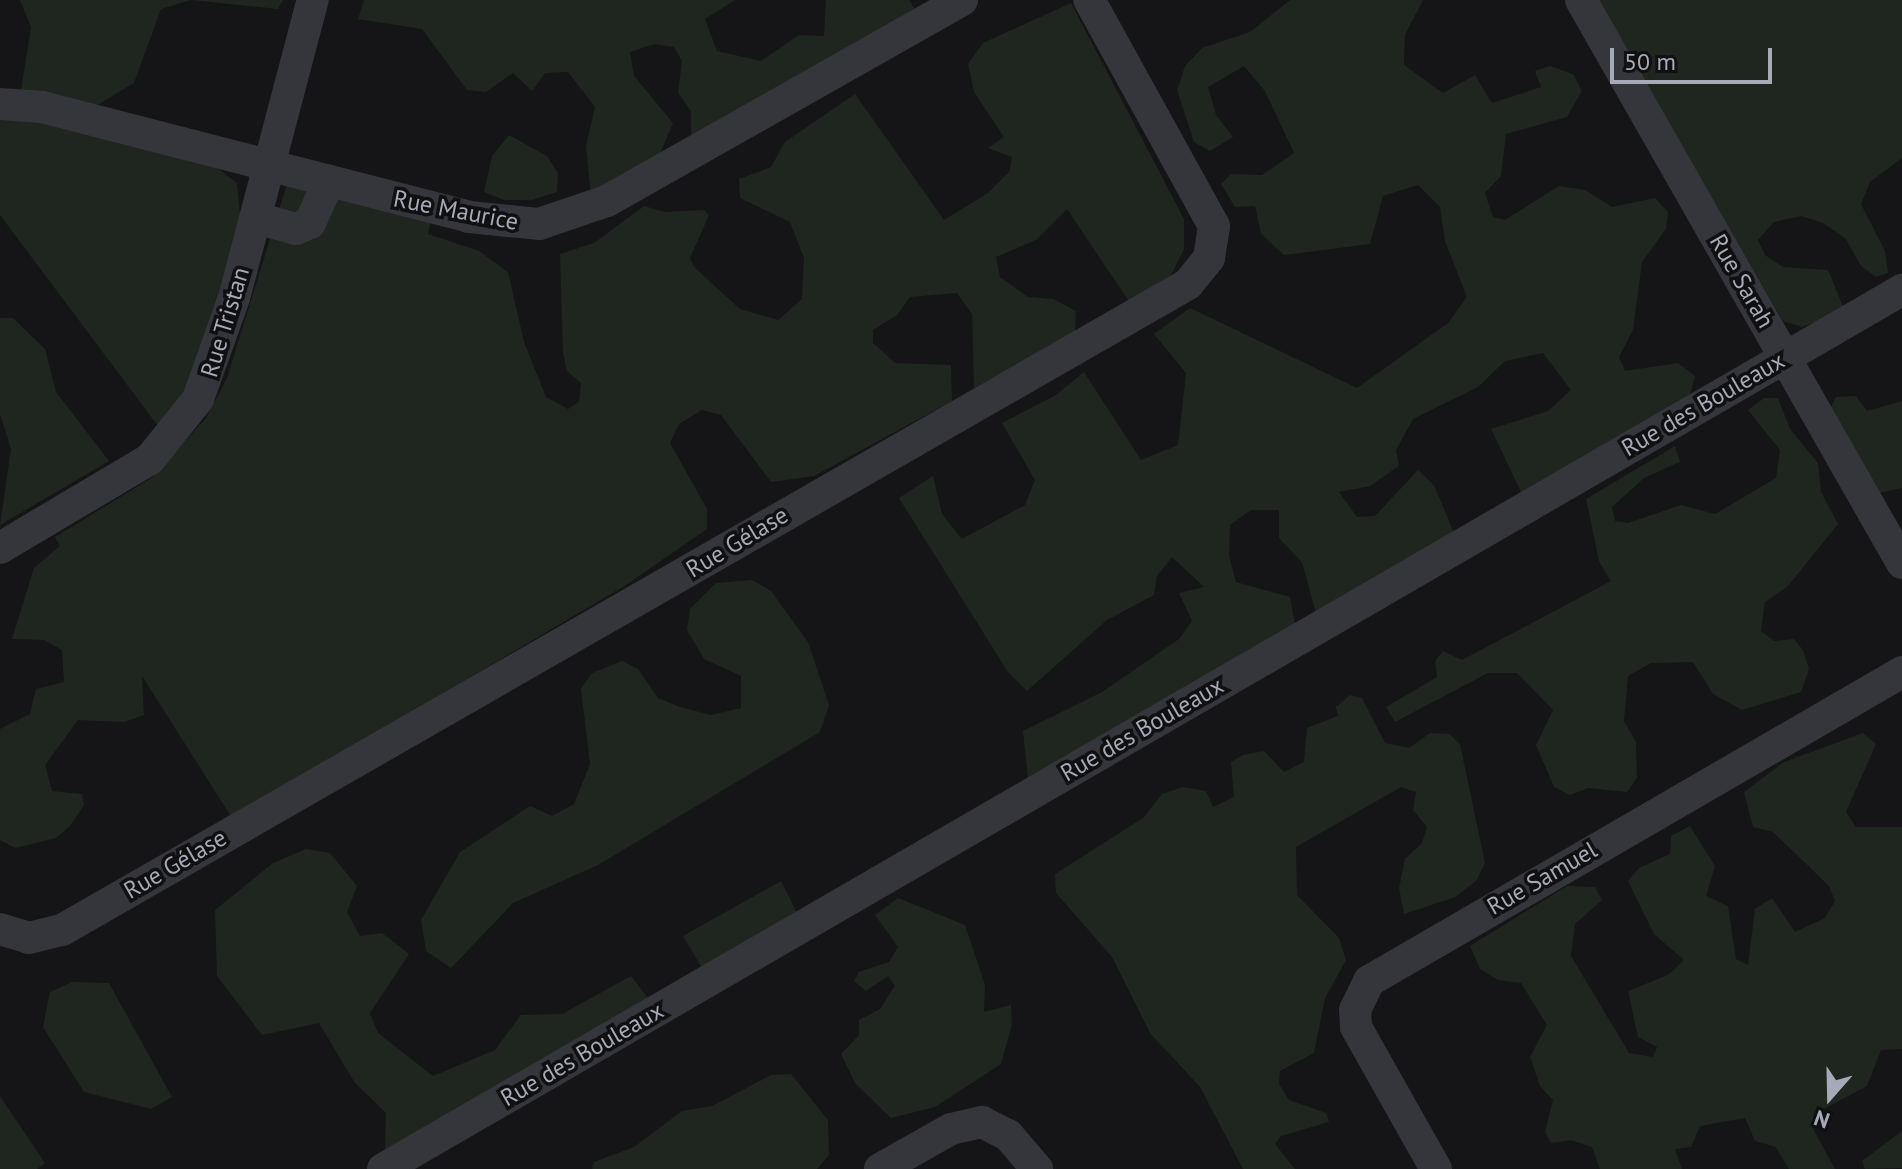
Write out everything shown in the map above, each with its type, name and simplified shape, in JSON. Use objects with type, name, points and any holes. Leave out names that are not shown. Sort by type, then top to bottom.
[{"type":"street","name":"Rue Tristan","points":[[0,548],[130,474],[167,441],[207,384],[271,164],[313,0]]},
{"type":"street","name":"Rue Maurice","points":[[0,104],[42,107],[493,222],[558,220],[695,154],[962,0]]},
{"type":"street","name":"Rue Gélase","points":[[0,929],[29,938],[62,930],[1188,284],[1209,258],[1214,226],[1089,0]]},
{"type":"street","name":"Rue Sarah","points":[[1581,0],[1902,563]]},
{"type":"street","points":[[256,218],[296,229],[310,223],[329,181]]},
{"type":"street","name":"Rue des Bouleaux","points":[[383,1169],[1902,290]]},
{"type":"street","name":"Rue Samuel","points":[[1436,1169],[1356,1027],[1355,1010],[1369,981],[1902,672]]},
{"type":"street","points":[[880,1169],[951,1129],[982,1122],[1008,1135],[1037,1169]]},
{"type":"shaded area","points":[[20,0],[191,0],[161,9],[134,83],[94,107],[21,90],[31,27]]},
{"type":"shaded area","points":[[191,0],[283,0],[278,9]]},
{"type":"shaded area","points":[[364,0],[735,0],[705,19],[717,51],[761,61],[799,35],[824,36],[826,0],[909,0],[917,13],[691,143],[691,111],[678,93],[682,61],[674,47],[654,44],[630,52],[634,76],[673,123],[656,163],[591,197],[586,146],[595,107],[568,72],[545,73],[532,91],[513,73],[486,92],[467,90],[422,29],[358,19]]},
{"type":"shaded area","points":[[1290,0],[1423,0],[1405,35],[1404,65],[1443,93],[1475,75],[1492,103],[1541,87],[1535,71],[1550,66],[1573,74],[1582,91],[1567,117],[1506,134],[1501,176],[1485,193],[1493,217],[1505,220],[1559,186],[1585,190],[1612,207],[1655,198],[1668,212],[1666,229],[1642,262],[1633,330],[1619,357],[1625,371],[1678,363],[1695,376],[1689,398],[1522,494],[1491,429],[1548,411],[1571,390],[1543,353],[1505,361],[1478,387],[1413,419],[1396,450],[1399,466],[1370,486],[1339,492],[1357,517],[1375,516],[1418,470],[1434,485],[1454,533],[1316,613],[1302,562],[1279,538],[1279,510],[1251,510],[1230,525],[1229,556],[1236,582],[1290,597],[1295,625],[1028,779],[1023,731],[1102,692],[1179,639],[1192,621],[1179,593],[1204,587],[1172,557],[1157,576],[1154,595],[1107,620],[1027,691],[1008,672],[899,498],[933,476],[942,514],[962,539],[1025,505],[1035,480],[1002,423],[1056,395],[1084,372],[1141,460],[1178,445],[1186,373],[1154,334],[1190,308],[1357,388],[1448,323],[1467,297],[1445,241],[1440,207],[1418,185],[1383,196],[1370,244],[1284,255],[1261,234],[1255,206],[1235,207],[1221,184],[1231,174],[1262,175],[1294,153],[1265,91],[1244,66],[1208,87],[1216,115],[1233,137],[1210,151],[1194,142],[1177,90],[1185,66],[1202,48],[1250,32]]},
{"type":"shaded area","points":[[1598,0],[1902,0],[1902,158],[1870,182],[1861,204],[1885,251],[1888,273],[1876,277],[1861,266],[1846,239],[1823,223],[1801,216],[1774,222],[1758,240],[1765,255],[1783,267],[1828,270],[1845,311],[1802,327],[1783,321]]},
{"type":"shaded area","points":[[1071,3],[1184,219],[1184,249],[1171,275],[1130,303],[1067,209],[1036,240],[996,257],[1000,277],[1028,297],[1053,299],[1076,311],[1075,335],[974,388],[972,314],[957,293],[910,297],[897,315],[873,330],[873,343],[895,363],[951,365],[952,401],[814,476],[771,482],[721,415],[702,410],[679,424],[670,443],[707,509],[707,529],[626,585],[232,818],[142,676],[144,715],[124,722],[78,720],[45,765],[52,791],[82,794],[84,805],[70,826],[56,838],[15,848],[0,840],[0,729],[30,714],[36,689],[64,682],[62,650],[44,640],[12,639],[34,568],[60,546],[55,537],[153,477],[206,418],[227,378],[287,184],[431,221],[428,234],[479,251],[508,272],[524,342],[546,397],[568,409],[579,402],[581,383],[567,371],[563,353],[560,254],[594,243],[644,206],[665,212],[704,210],[709,215],[690,258],[694,267],[740,309],[778,320],[802,299],[804,258],[790,222],[740,198],[739,179],[771,167],[785,142],[855,94],[944,220],[988,193],[1009,172],[1012,157],[988,148],[1004,137],[974,92],[968,64],[983,43]]},
{"type":"shaded area","points":[[0,118],[39,121],[215,166],[237,183],[241,226],[197,377],[158,426],[0,215]]},
{"type":"shaded area","points":[[509,135],[547,156],[558,173],[557,192],[532,200],[504,200],[484,192],[492,156]]},
{"type":"shaded area","points":[[0,318],[13,318],[45,349],[56,392],[109,461],[0,525],[11,449],[0,414]]},
{"type":"shaded area","points":[[1856,396],[1867,411],[1902,401],[1902,488],[1875,494],[1830,409],[1836,397]]},
{"type":"shaded area","points":[[1764,398],[1778,398],[1790,429],[1818,463],[1821,492],[1838,524],[1788,586],[1765,602],[1761,631],[1774,641],[1794,639],[1803,650],[1809,669],[1801,692],[1742,710],[1713,694],[1693,662],[1651,663],[1628,676],[1624,721],[1636,742],[1637,778],[1627,792],[1588,788],[1570,795],[1554,787],[1536,745],[1553,710],[1517,673],[1488,673],[1395,722],[1386,707],[1437,677],[1435,661],[1443,651],[1462,660],[1611,581],[1599,561],[1586,499],[1675,446],[1680,462],[1644,478],[1612,507],[1615,521],[1628,523],[1681,505],[1715,514],[1776,478],[1780,450],[1748,410]]},
{"type":"shaded area","points":[[752,580],[771,591],[808,642],[829,705],[820,732],[598,865],[513,903],[451,968],[426,951],[421,920],[460,852],[530,806],[552,816],[574,804],[590,764],[581,689],[592,673],[622,661],[638,669],[658,698],[680,707],[711,715],[741,708],[741,676],[704,659],[687,630],[690,609],[716,583]]},
{"type":"shaded area","points":[[1350,695],[1362,698],[1385,743],[1409,748],[1430,733],[1449,734],[1460,744],[1485,863],[1476,881],[1455,897],[1404,914],[1399,888],[1405,859],[1422,843],[1427,827],[1413,810],[1416,792],[1401,787],[1296,847],[1297,895],[1339,938],[1346,960],[1325,998],[1314,1053],[1280,1071],[1279,1084],[1289,1100],[1326,1113],[1329,1122],[1281,1136],[1275,1144],[1295,1169],[1243,1169],[1200,1087],[1150,1033],[1112,957],[1056,893],[1055,874],[1143,818],[1162,794],[1183,787],[1206,791],[1213,807],[1234,797],[1231,762],[1243,755],[1264,751],[1284,772],[1304,762],[1307,728],[1338,716],[1336,707]]},
{"type":"shaded area","points":[[1863,733],[1876,744],[1846,812],[1856,827],[1902,827],[1902,1049],[1881,1050],[1867,1086],[1820,1111],[1812,1127],[1835,1169],[1789,1169],[1776,1147],[1755,1141],[1745,1118],[1700,1126],[1691,1147],[1675,1149],[1682,1169],[1600,1169],[1592,1147],[1571,1140],[1551,1143],[1545,1132],[1553,1100],[1540,1086],[1530,1057],[1547,1025],[1521,983],[1498,980],[1480,969],[1470,946],[1567,886],[1595,887],[1602,900],[1575,924],[1571,956],[1629,1053],[1653,1057],[1657,1047],[1638,1037],[1628,991],[1668,975],[1684,960],[1654,934],[1628,881],[1639,868],[1670,854],[1671,836],[1690,826],[1715,866],[1706,896],[1728,906],[1736,959],[1748,965],[1755,909],[1772,898],[1795,932],[1825,918],[1835,901],[1829,886],[1773,832],[1753,827],[1744,792],[1784,762]]},
{"type":"shaded area","points":[[306,849],[330,853],[357,886],[347,912],[360,936],[382,933],[409,954],[370,1013],[378,1033],[433,1076],[495,1050],[521,1015],[562,1014],[631,976],[649,999],[385,1151],[386,1113],[355,1083],[319,1023],[262,1035],[217,976],[215,910],[273,863]]},
{"type":"shaded area","points":[[781,881],[797,913],[702,968],[683,936]]},
{"type":"shaded area","points":[[898,898],[965,925],[985,985],[984,1012],[1011,1005],[1012,1024],[1001,1064],[935,1107],[891,1118],[855,1083],[841,1054],[859,1035],[859,1020],[880,1009],[895,986],[888,976],[866,991],[854,981],[859,972],[889,962],[898,947],[875,915]]},
{"type":"shaded area","points":[[72,982],[109,983],[172,1097],[151,1109],[84,1092],[43,1027],[50,992]]},
{"type":"shaded area","points":[[791,1074],[828,1120],[829,1155],[817,1169],[592,1169],[594,1162],[634,1147],[682,1111],[712,1106],[771,1075]]},
{"type":"shaded area","points":[[0,1096],[45,1163],[37,1169],[0,1169]]},
{"type":"shaded area","points":[[1902,1131],[1902,1168],[1865,1169],[1862,1161]]}]
